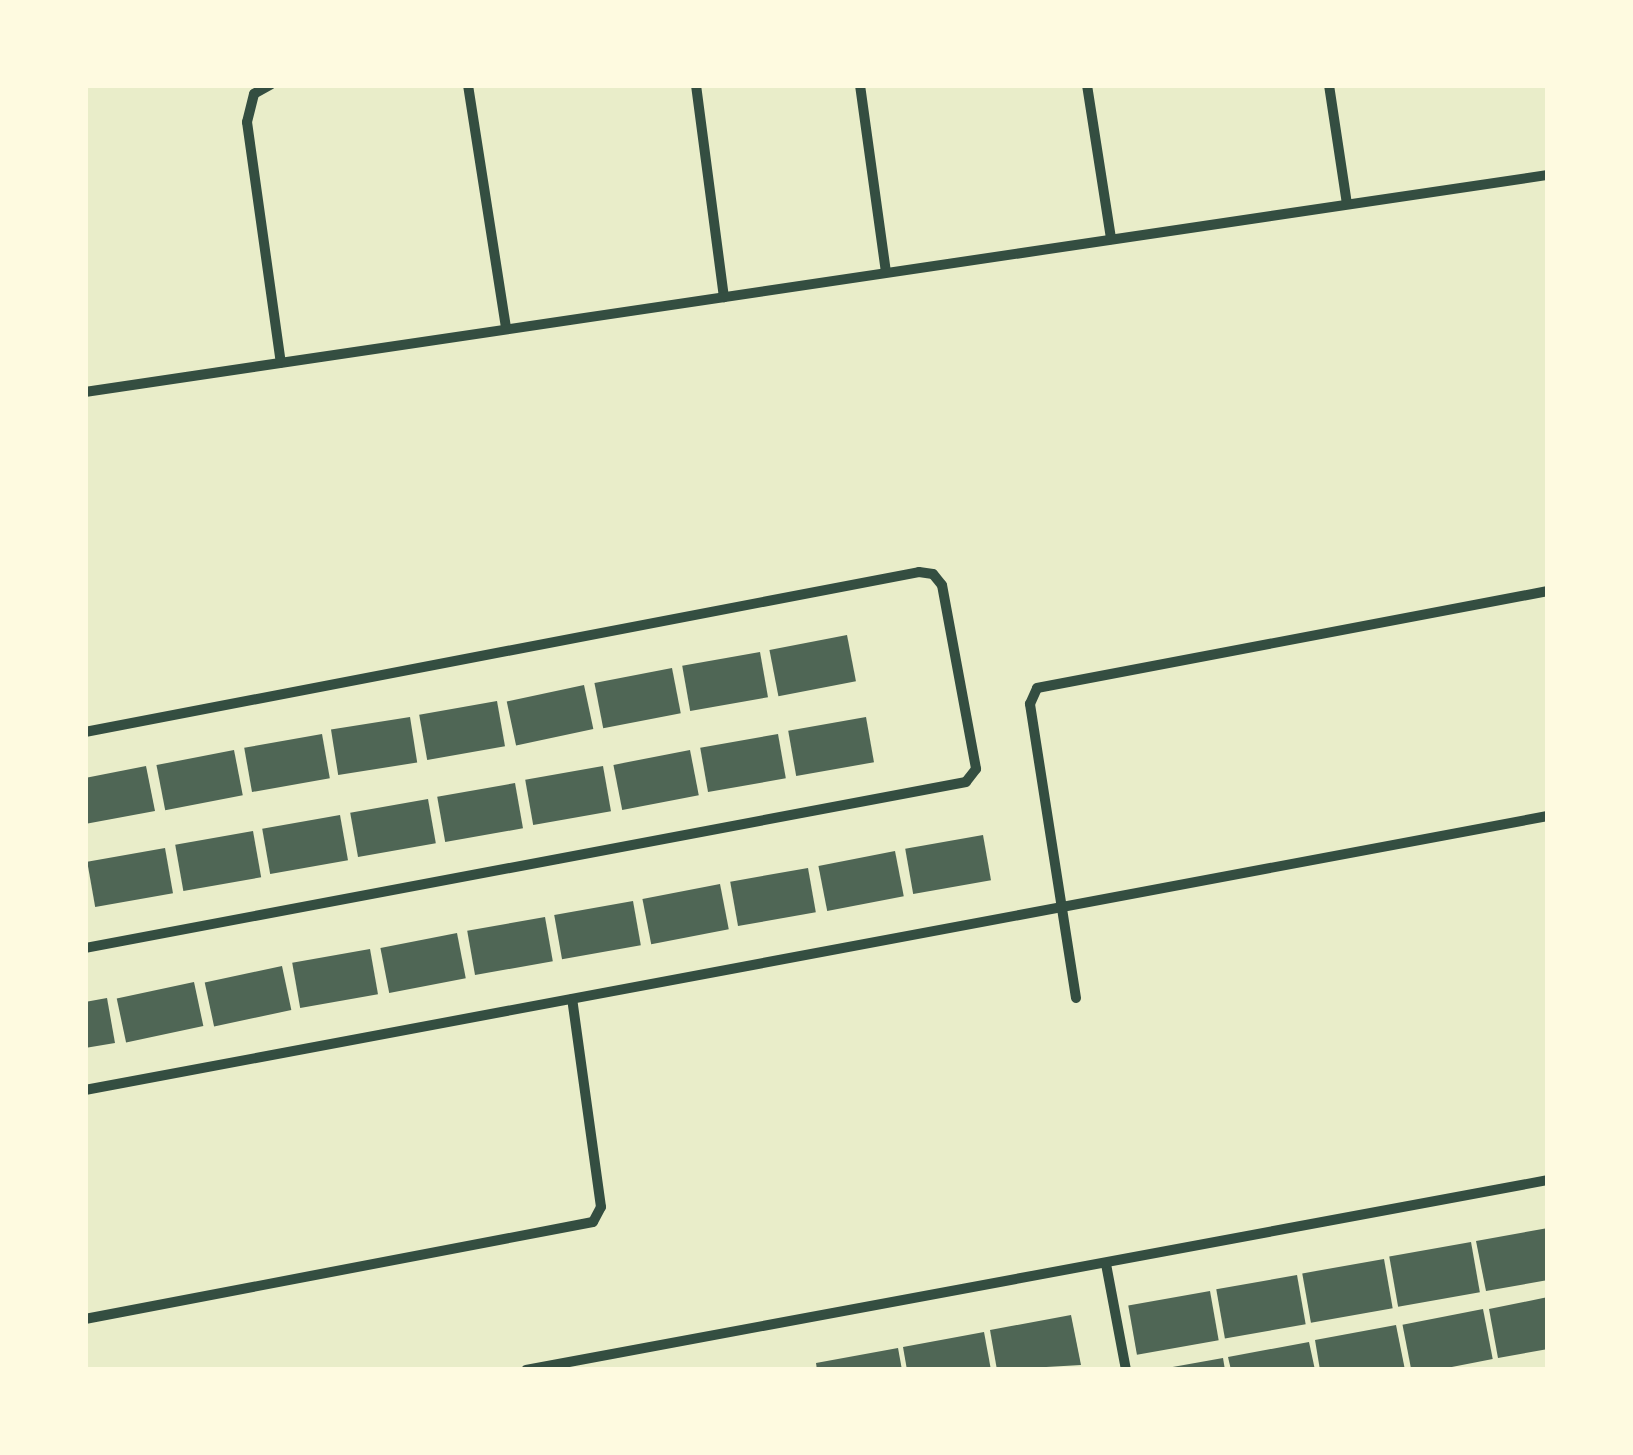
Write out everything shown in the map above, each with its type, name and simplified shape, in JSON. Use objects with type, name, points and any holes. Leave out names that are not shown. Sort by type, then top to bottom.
[{"type":"street","points":[[270,85],[254,94],[247,122],[281,363]]},
{"type":"street","points":[[468,85],[506,329]]},
{"type":"street","points":[[696,85],[724,297]]},
{"type":"street","points":[[860,85],[886,272]]},
{"type":"street","points":[[1087,85],[1112,239]]},
{"type":"street","points":[[1330,85],[1346,204]]},
{"type":"street","points":[[85,392],[1548,174]]},
{"type":"street","points":[[85,732],[919,572],[933,574],[942,585],[976,769],[966,782],[85,948]]},
{"type":"street","points":[[1076,998],[1030,704],[1037,688],[1548,591]]},
{"type":"street","points":[[85,1090],[1548,816]]},
{"type":"street","points":[[85,1318],[593,1222],[601,1206],[572,999]]},
{"type":"street","points":[[526,1370],[1548,1180]]},
{"type":"street","points":[[1106,1264],[1126,1370]]},
{"type":"building","points":[[847,635],[856,681],[778,696],[769,650]]},
{"type":"building","points":[[760,652],[768,697],[690,711],[682,666]]},
{"type":"building","points":[[672,668],[681,713],[603,728],[594,683]]},
{"type":"building","points":[[584,685],[593,729],[516,745],[507,701]]},
{"type":"building","points":[[497,701],[505,746],[427,760],[419,715]]},
{"type":"building","points":[[410,717],[417,762],[338,775],[331,730]]},
{"type":"building","points":[[866,717],[874,762],[796,776],[788,731]]},
{"type":"building","points":[[322,734],[330,778],[252,792],[244,748]]},
{"type":"building","points":[[778,734],[786,778],[708,792],[700,748]]},
{"type":"building","points":[[234,750],[243,795],[165,810],[156,765]]},
{"type":"building","points":[[690,750],[699,795],[622,810],[613,765]]},
{"type":"building","points":[[146,766],[155,811],[85,824],[85,778]]},
{"type":"building","points":[[603,766],[611,811],[533,825],[525,780]]},
{"type":"building","points":[[515,783],[523,828],[445,842],[437,797]]},
{"type":"building","points":[[428,799],[436,843],[358,857],[350,813]]},
{"type":"building","points":[[340,815],[348,860],[270,874],[262,829]]},
{"type":"building","points":[[253,831],[261,877],[183,891],[175,845]]},
{"type":"building","points":[[983,835],[991,880],[913,894],[905,849]]},
{"type":"building","points":[[165,848],[173,893],[95,907],[87,862]]},
{"type":"building","points":[[895,851],[904,896],[827,911],[818,866]]},
{"type":"building","points":[[808,868],[816,912],[738,926],[730,882]]},
{"type":"building","points":[[720,884],[729,929],[651,944],[642,899]]},
{"type":"building","points":[[633,901],[641,945],[562,959],[554,915]]},
{"type":"building","points":[[545,917],[553,961],[475,975],[467,931]]},
{"type":"building","points":[[457,933],[466,978],[389,993],[380,948]]},
{"type":"building","points":[[370,949],[378,994],[300,1008],[292,963]]},
{"type":"building","points":[[282,966],[291,1010],[214,1026],[205,982]]},
{"type":"building","points":[[194,982],[203,1026],[126,1042],[117,998]]},
{"type":"building","points":[[107,998],[115,1043],[85,1048],[85,1002]]},
{"type":"building","points":[[1548,1228],[1548,1280],[1486,1291],[1476,1241]]},
{"type":"building","points":[[1471,1242],[1480,1292],[1398,1307],[1389,1256]]},
{"type":"building","points":[[1384,1259],[1393,1308],[1311,1323],[1302,1273]]},
{"type":"building","points":[[1297,1275],[1306,1324],[1225,1338],[1216,1289]]},
{"type":"building","points":[[1210,1291],[1219,1340],[1137,1355],[1128,1305]]},
{"type":"building","points":[[1548,1297],[1548,1349],[1498,1358],[1489,1309]]},
{"type":"building","points":[[1483,1309],[1493,1359],[1436,1370],[1411,1370],[1403,1325]]},
{"type":"building","points":[[1071,1315],[1081,1365],[997,1370],[990,1330]]},
{"type":"building","points":[[1396,1325],[1405,1370],[1320,1370],[1315,1340]]},
{"type":"building","points":[[984,1332],[991,1370],[907,1370],[903,1347]]},
{"type":"building","points":[[1309,1342],[1315,1370],[1231,1370],[1228,1357]]},
{"type":"building","points":[[898,1348],[902,1370],[817,1370],[816,1363]]},
{"type":"building","points":[[1223,1358],[1225,1370],[1167,1370],[1167,1368]]}]
